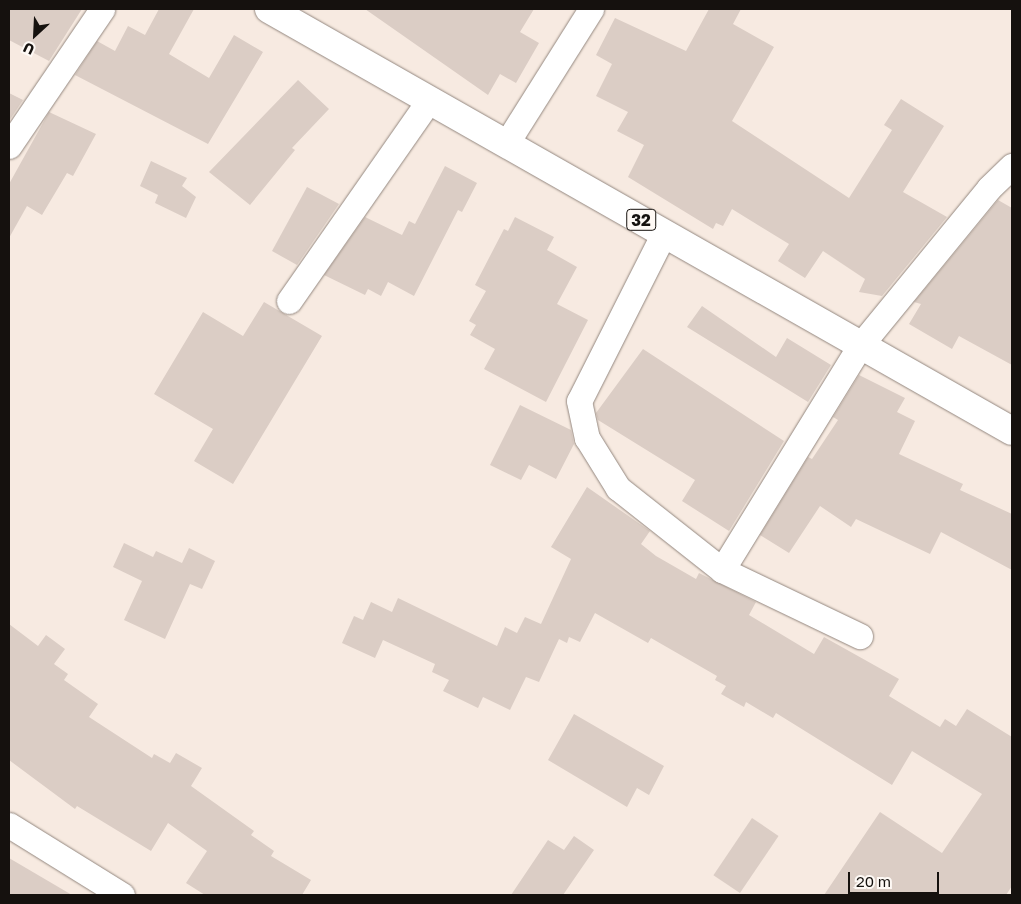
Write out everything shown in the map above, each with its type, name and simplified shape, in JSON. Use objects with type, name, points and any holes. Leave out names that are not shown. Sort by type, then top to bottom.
[{"type":"highway","name":"32","points":[[269,9],[664,233],[859,347],[1012,431]]},
{"type":"street","points":[[9,146],[102,9]]},
{"type":"street","points":[[506,144],[591,9]]},
{"type":"street","points":[[289,301],[429,100]]},
{"type":"street","points":[[722,570],[859,347],[989,188],[1012,166]]},
{"type":"street","points":[[664,233],[579,400],[587,438],[618,488],[722,570],[860,636]]},
{"type":"street","points":[[9,825],[122,895]]},
{"type":"building","points":[[9,9],[82,9],[49,61],[9,40]]},
{"type":"building","points":[[159,9],[194,9],[169,54],[209,78],[234,35],[263,52],[208,144],[75,75],[97,41],[115,51],[128,26],[145,35]]},
{"type":"building","points":[[365,9],[534,9],[520,32],[539,43],[516,83],[500,74],[488,95]]},
{"type":"building","points":[[709,9],[741,9],[733,24],[774,47],[732,121],[849,198],[892,130],[884,125],[901,99],[944,126],[903,192],[947,217],[882,296],[859,292],[865,279],[823,251],[805,278],[778,261],[789,244],[732,209],[723,226],[716,223],[713,229],[628,177],[644,145],[617,131],[628,112],[596,96],[612,64],[596,55],[615,18],[686,51]]},
{"type":"building","points":[[298,80],[329,109],[292,148],[295,150],[250,205],[209,172]]},
{"type":"building","points":[[9,93],[23,100],[9,121]]},
{"type":"building","points":[[49,112],[96,134],[73,176],[67,173],[42,215],[27,206],[9,238],[9,184]]},
{"type":"building","points":[[151,161],[187,178],[182,186],[196,197],[186,218],[155,203],[158,195],[140,186]]},
{"type":"building","points":[[445,166],[477,183],[462,212],[458,210],[414,296],[388,282],[381,296],[368,289],[365,295],[324,275],[365,217],[402,235],[409,221],[415,224]]},
{"type":"building","points":[[307,187],[339,204],[297,265],[272,251]]},
{"type":"building","points":[[998,200],[1012,208],[1012,365],[959,336],[952,349],[909,324],[921,304],[914,302]]},
{"type":"building","points":[[515,217],[554,237],[547,250],[577,267],[557,304],[588,320],[546,402],[484,369],[495,349],[470,335],[476,325],[469,321],[486,291],[475,285],[504,229],[508,231]]},
{"type":"building","points":[[264,302],[322,336],[233,484],[194,461],[213,429],[154,394],[203,312],[243,336]]},
{"type":"building","points":[[702,306],[776,357],[787,338],[831,365],[808,402],[687,327]]},
{"type":"building","points":[[643,349],[784,441],[729,531],[682,501],[695,480],[598,420],[596,413]]},
{"type":"building","points":[[859,375],[905,398],[897,412],[915,421],[899,454],[963,484],[960,490],[1012,514],[1012,570],[941,532],[930,554],[856,519],[851,527],[820,506],[789,553],[760,535],[808,457],[812,459],[838,420],[833,417]]},
{"type":"building","points":[[520,405],[571,430],[574,444],[556,479],[529,465],[521,480],[490,465]]},
{"type":"building","points":[[587,487],[650,531],[641,544],[656,556],[696,579],[699,573],[756,602],[749,615],[814,654],[824,637],[899,679],[889,696],[940,727],[945,719],[956,726],[967,709],[1012,737],[1012,886],[1006,895],[824,895],[880,812],[942,853],[982,794],[912,751],[892,785],[776,713],[773,718],[746,702],[744,707],[721,694],[726,686],[715,680],[717,676],[651,638],[648,643],[595,613],[580,642],[569,637],[567,643],[559,639],[539,682],[526,677],[510,710],[483,697],[478,708],[443,691],[449,680],[432,672],[435,664],[383,640],[375,658],[342,643],[354,616],[363,620],[371,602],[392,612],[398,598],[497,646],[505,627],[517,633],[525,617],[541,624],[571,559],[551,547]]},
{"type":"building","points":[[124,543],[153,557],[156,551],[182,563],[189,548],[215,561],[202,589],[190,584],[165,639],[124,620],[142,581],[113,567]]},
{"type":"building","points":[[9,624],[38,646],[46,635],[65,649],[54,664],[68,674],[64,680],[98,704],[89,717],[152,758],[154,754],[170,763],[176,753],[202,768],[191,786],[254,831],[251,835],[274,851],[271,856],[311,880],[302,895],[205,895],[186,883],[207,851],[168,823],[151,851],[77,806],[75,809],[9,760]]},
{"type":"building","points":[[574,714],[664,766],[649,795],[637,788],[627,807],[548,760]]},
{"type":"building","points":[[752,818],[779,836],[740,893],[713,875]]},
{"type":"building","points":[[574,836],[594,850],[563,895],[511,895],[548,840],[564,850]]},
{"type":"building","points":[[9,858],[72,895],[9,895]]}]
